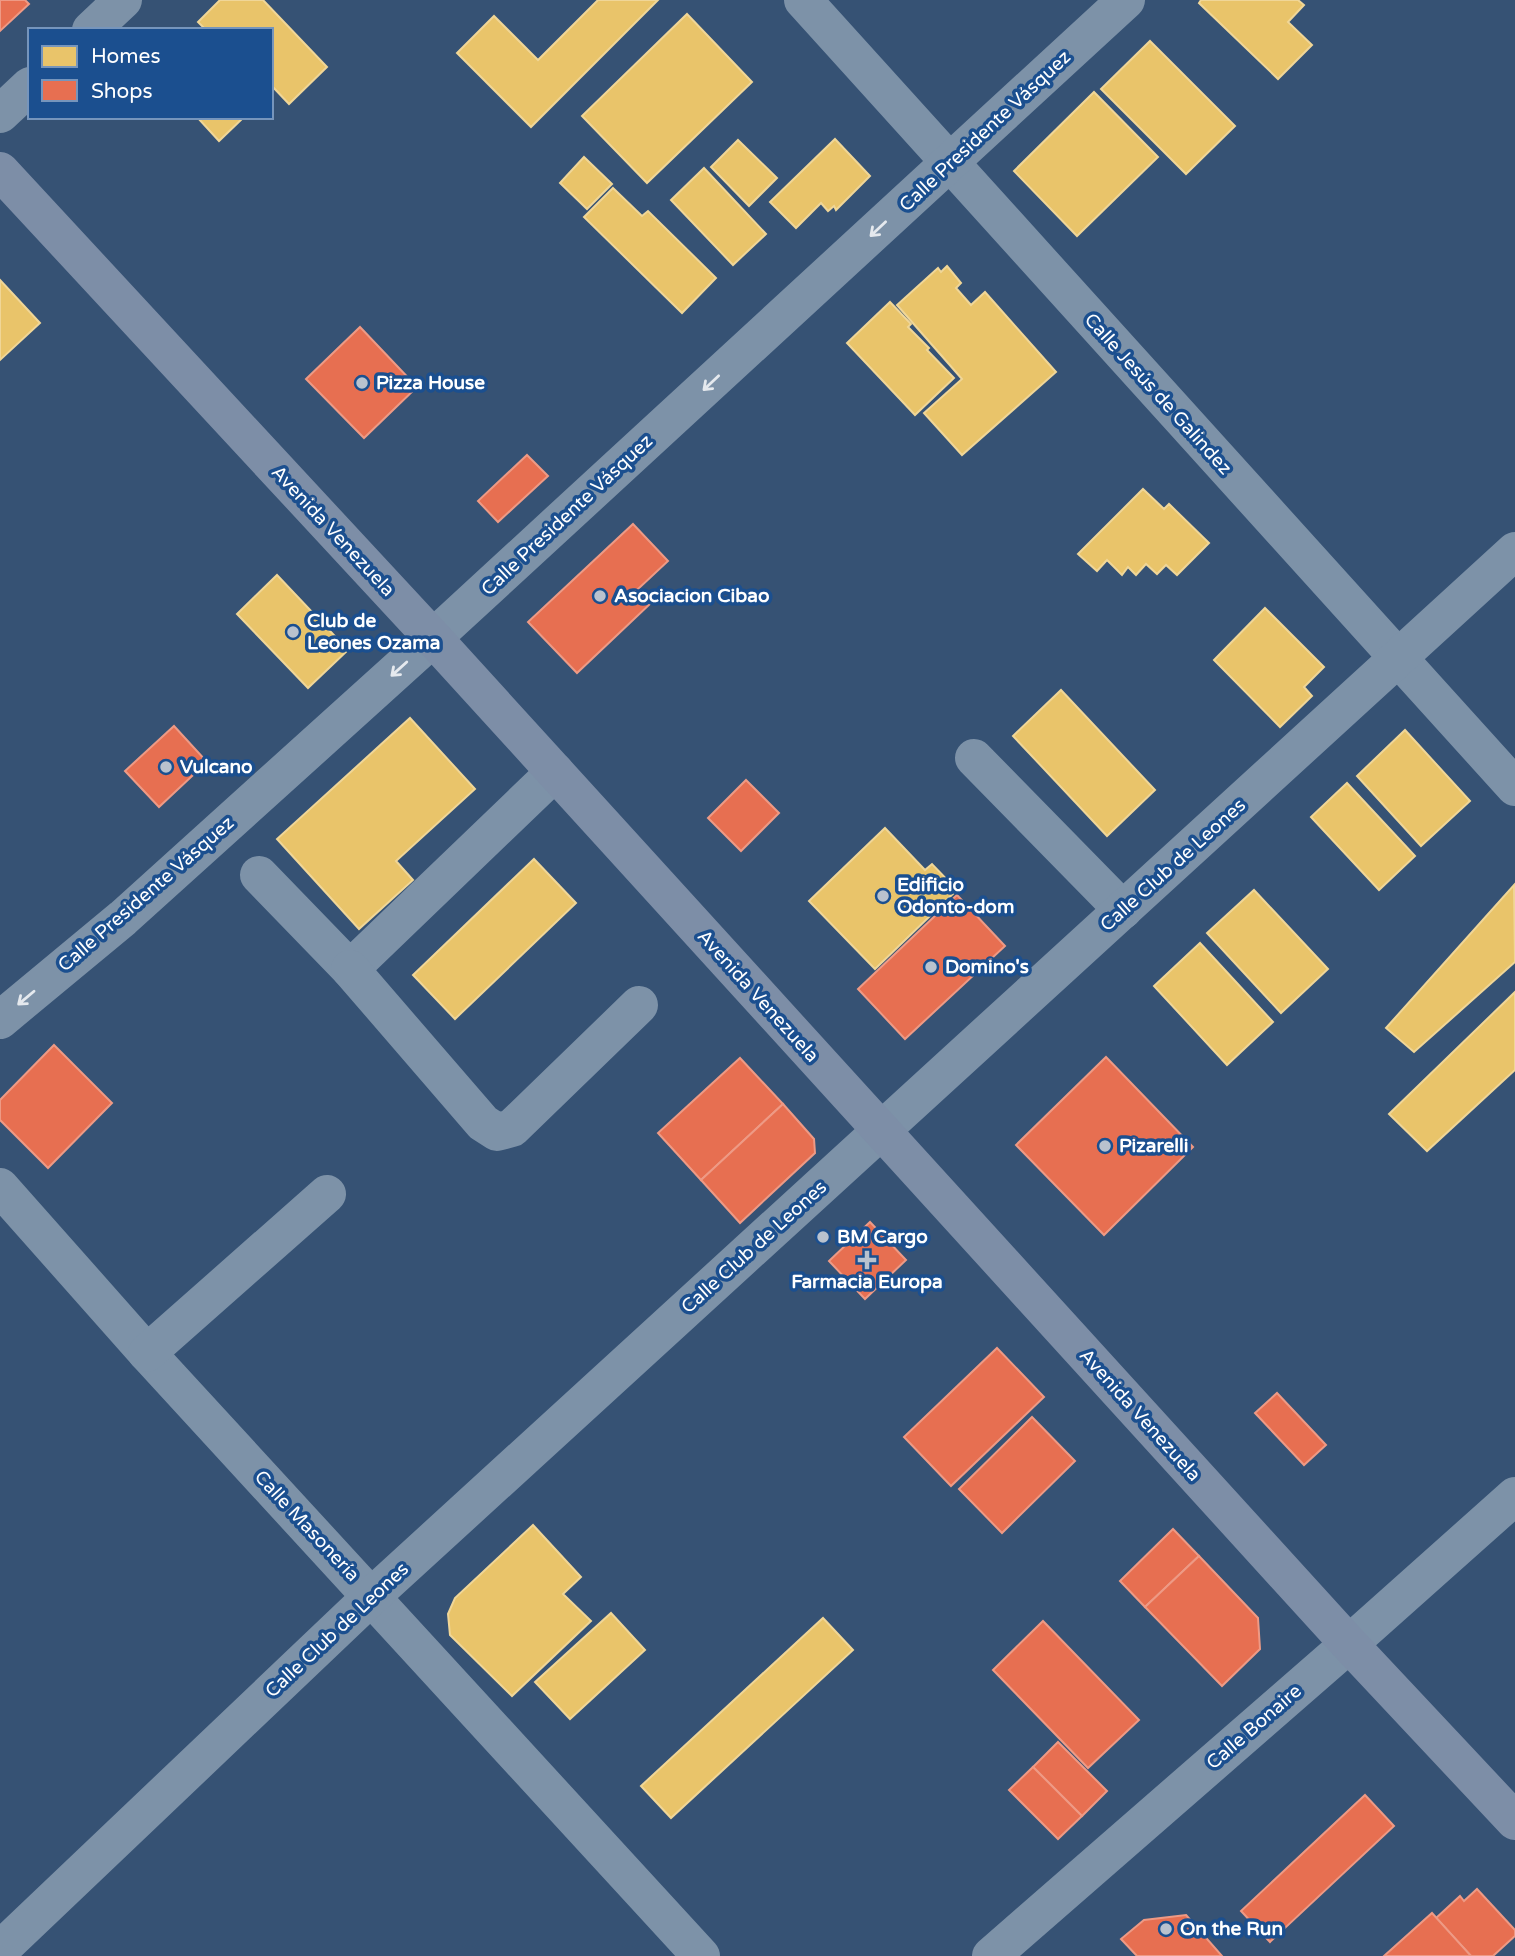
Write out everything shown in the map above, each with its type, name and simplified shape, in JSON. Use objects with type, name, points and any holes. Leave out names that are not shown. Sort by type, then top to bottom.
[{"type":"main road","name":"Avenida Venezuela","points":[[0,172],[433,638],[1349,1644],[1515,1821]]},
{"type":"street","points":[[92,28],[123,0]]},
{"type":"street","name":"Calle Jesús de Galindez","points":[[803,0],[1515,787]]},
{"type":"street","name":"Calle Presidente Vásquez","points":[[0,1020],[123,918],[433,638],[1126,0]]},
{"type":"street","points":[[0,114],[28,88]]},
{"type":"street","name":"Calle Club de Leones","points":[[0,1950],[372,1596],[1515,551]]},
{"type":"street","points":[[974,758],[1124,910]]},
{"type":"street","points":[[350,969],[555,772]]},
{"type":"street","points":[[259,875],[350,969],[483,1124],[497,1132],[512,1128],[639,1005]]},
{"type":"street","name":"Calle Masonería","points":[[0,1187],[147,1353],[701,1956]]},
{"type":"street","points":[[147,1353],[327,1194]]},
{"type":"street","name":"Calle Bonaire","points":[[991,1956],[1515,1496]]},
{"type":"building: Homes","points":[[220,0],[263,0],[327,67],[289,104],[273,87],[273,28],[204,28],[198,22]]},
{"type":"building: Homes","points":[[598,0],[658,0],[531,127],[457,53],[494,16],[538,60]]},
{"type":"building: Homes","points":[[1201,0],[1298,0],[1304,5],[1288,22],[1312,45],[1278,79],[1199,3]]},
{"type":"building: Homes","points":[[687,14],[752,82],[647,183],[582,116]]},
{"type":"building: Homes","points":[[1150,41],[1235,126],[1186,174],[1101,89]]},
{"type":"building: Homes","points":[[1094,92],[1158,157],[1077,236],[1014,171]]},
{"type":"building: Homes","points":[[199,119],[242,119],[219,141]]},
{"type":"building: Homes","points":[[835,139],[870,176],[836,210],[834,206],[828,211],[821,203],[796,228],[770,202]]},
{"type":"building: Homes","points":[[738,140],[777,178],[749,206],[711,167]]},
{"type":"building: Homes","points":[[584,157],[612,184],[587,209],[560,183]]},
{"type":"building: Homes","points":[[704,168],[766,234],[733,265],[671,200]]},
{"type":"building: Homes","points":[[613,188],[642,216],[648,211],[716,278],[682,313],[584,217]]},
{"type":"building: Homes","points":[[947,266],[961,283],[956,288],[971,305],[985,292],[1056,372],[962,455],[924,413],[962,379],[897,305],[938,268],[941,272]]},
{"type":"building: Homes","points":[[0,280],[40,323],[0,360]]},
{"type":"building: Homes","points":[[890,302],[911,324],[908,327],[929,348],[927,350],[954,378],[915,415],[847,343]]},
{"type":"building: Homes","points":[[1143,489],[1164,509],[1169,504],[1209,543],[1177,575],[1166,565],[1157,574],[1146,564],[1136,575],[1128,567],[1122,575],[1107,560],[1097,571],[1078,554]]},
{"type":"building: Homes","name":"Club de Leones Ozama","points":[[277,575],[348,650],[308,688],[237,614]]},
{"type":"building: Homes","points":[[1265,608],[1324,667],[1304,687],[1312,696],[1280,727],[1214,660]]},
{"type":"building: Homes","points":[[1061,690],[1155,790],[1107,836],[1013,736]]},
{"type":"building: Homes","points":[[410,718],[475,789],[396,861],[413,880],[359,929],[277,839]]},
{"type":"building: Homes","points":[[1405,730],[1470,801],[1421,846],[1357,776]]},
{"type":"building: Homes","points":[[1347,783],[1415,856],[1379,890],[1311,817]]},
{"type":"building: Homes","name":"Edificio Odonto-dom","points":[[885,828],[925,870],[932,864],[957,890],[875,969],[809,901]]},
{"type":"building: Homes","points":[[534,859],[576,903],[455,1019],[413,975]]},
{"type":"building: Homes","points":[[1514,885],[1515,962],[1414,1052],[1386,1028]]},
{"type":"building: Homes","points":[[1254,890],[1328,969],[1281,1013],[1207,933]]},
{"type":"building: Homes","points":[[1200,943],[1273,1022],[1227,1065],[1154,986]]},
{"type":"building: Homes","points":[[1515,992],[1515,1070],[1427,1151],[1389,1114]]},
{"type":"building: Homes","points":[[533,1525],[581,1577],[563,1594],[591,1621],[512,1696],[450,1635],[448,1614],[455,1598]]},
{"type":"building: Homes","points":[[611,1613],[645,1650],[570,1719],[535,1682]]},
{"type":"building: Homes","points":[[823,1618],[853,1650],[671,1818],[641,1786]]},
{"type":"building: Shops","points":[[0,0],[25,0],[29,4],[0,31]]},
{"type":"building: Shops","name":"Pizza House","points":[[360,327],[417,387],[364,438],[306,379]]},
{"type":"building: Shops","points":[[527,455],[548,476],[498,522],[478,501]]},
{"type":"building: Shops","name":"Asociacion Cibao","points":[[633,524],[668,561],[638,589],[651,603],[577,673],[528,622]]},
{"type":"building: Shops","name":"Vulcano","points":[[174,726],[207,762],[159,807],[125,771]]},
{"type":"building: Shops","points":[[746,780],[779,813],[741,851],[708,818]]},
{"type":"building: Shops","name":"Domino's","points":[[957,895],[1005,946],[905,1039],[858,989]]},
{"type":"building: Shops","points":[[54,1045],[112,1103],[48,1168],[0,1120],[0,1100]]},
{"type":"building: Shops","name":"Pizarelli","points":[[1106,1057],[1193,1147],[1104,1235],[1016,1145]]},
{"type":"building: Shops","points":[[740,1058],[783,1104],[701,1180],[658,1133]]},
{"type":"building: Shops","points":[[783,1104],[814,1139],[815,1153],[740,1223],[701,1180]]},
{"type":"building: Shops","name":"Farmacia Europa","points":[[870,1222],[906,1260],[865,1299],[829,1261]]},
{"type":"building: Shops","points":[[997,1348],[1044,1397],[951,1486],[904,1437]]},
{"type":"building: Shops","points":[[1277,1393],[1326,1445],[1304,1465],[1255,1413]]},
{"type":"building: Shops","points":[[1032,1417],[1075,1461],[1002,1533],[959,1489]]},
{"type":"building: Shops","points":[[1173,1529],[1199,1556],[1145,1607],[1120,1581]]},
{"type":"building: Shops","points":[[1199,1556],[1258,1618],[1260,1649],[1222,1686],[1145,1607]]},
{"type":"building: Shops","points":[[1043,1621],[1139,1720],[1088,1768],[993,1670]]},
{"type":"building: Shops","points":[[1058,1742],[1107,1791],[1082,1816],[1033,1767]]},
{"type":"building: Shops","points":[[1033,1767],[1082,1816],[1058,1839],[1009,1790]]},
{"type":"building: Shops","points":[[1365,1795],[1394,1826],[1270,1942],[1241,1911]]},
{"type":"building: Shops","points":[[1477,1889],[1515,1930],[1515,1936],[1493,1956],[1471,1956],[1436,1918],[1460,1896],[1464,1901]]},
{"type":"building: Shops","points":[[1432,1913],[1471,1956],[1384,1956]]},
{"type":"building: Shops","name":"On the Run","points":[[1186,1915],[1222,1956],[1137,1956],[1121,1939],[1144,1920]]},
{"type":"place","name":"Pizza House","points":[[362,383]]},
{"type":"place","name":"Asociacion Cibao","points":[[600,596]]},
{"type":"place","name":"Club de Leones Ozama","points":[[293,632]]},
{"type":"place","name":"Vulcano","points":[[166,767]]},
{"type":"place","name":"Edificio Odonto-dom","points":[[883,896]]},
{"type":"place","name":"Domino's","points":[[931,967]]},
{"type":"place","name":"Pizarelli","points":[[1105,1146]]},
{"type":"place","name":"BM Cargo","points":[[823,1237]]},
{"type":"place","name":"Farmacia Europa","points":[[867,1260]]},
{"type":"place","name":"On the Run","points":[[1166,1929]]}]
